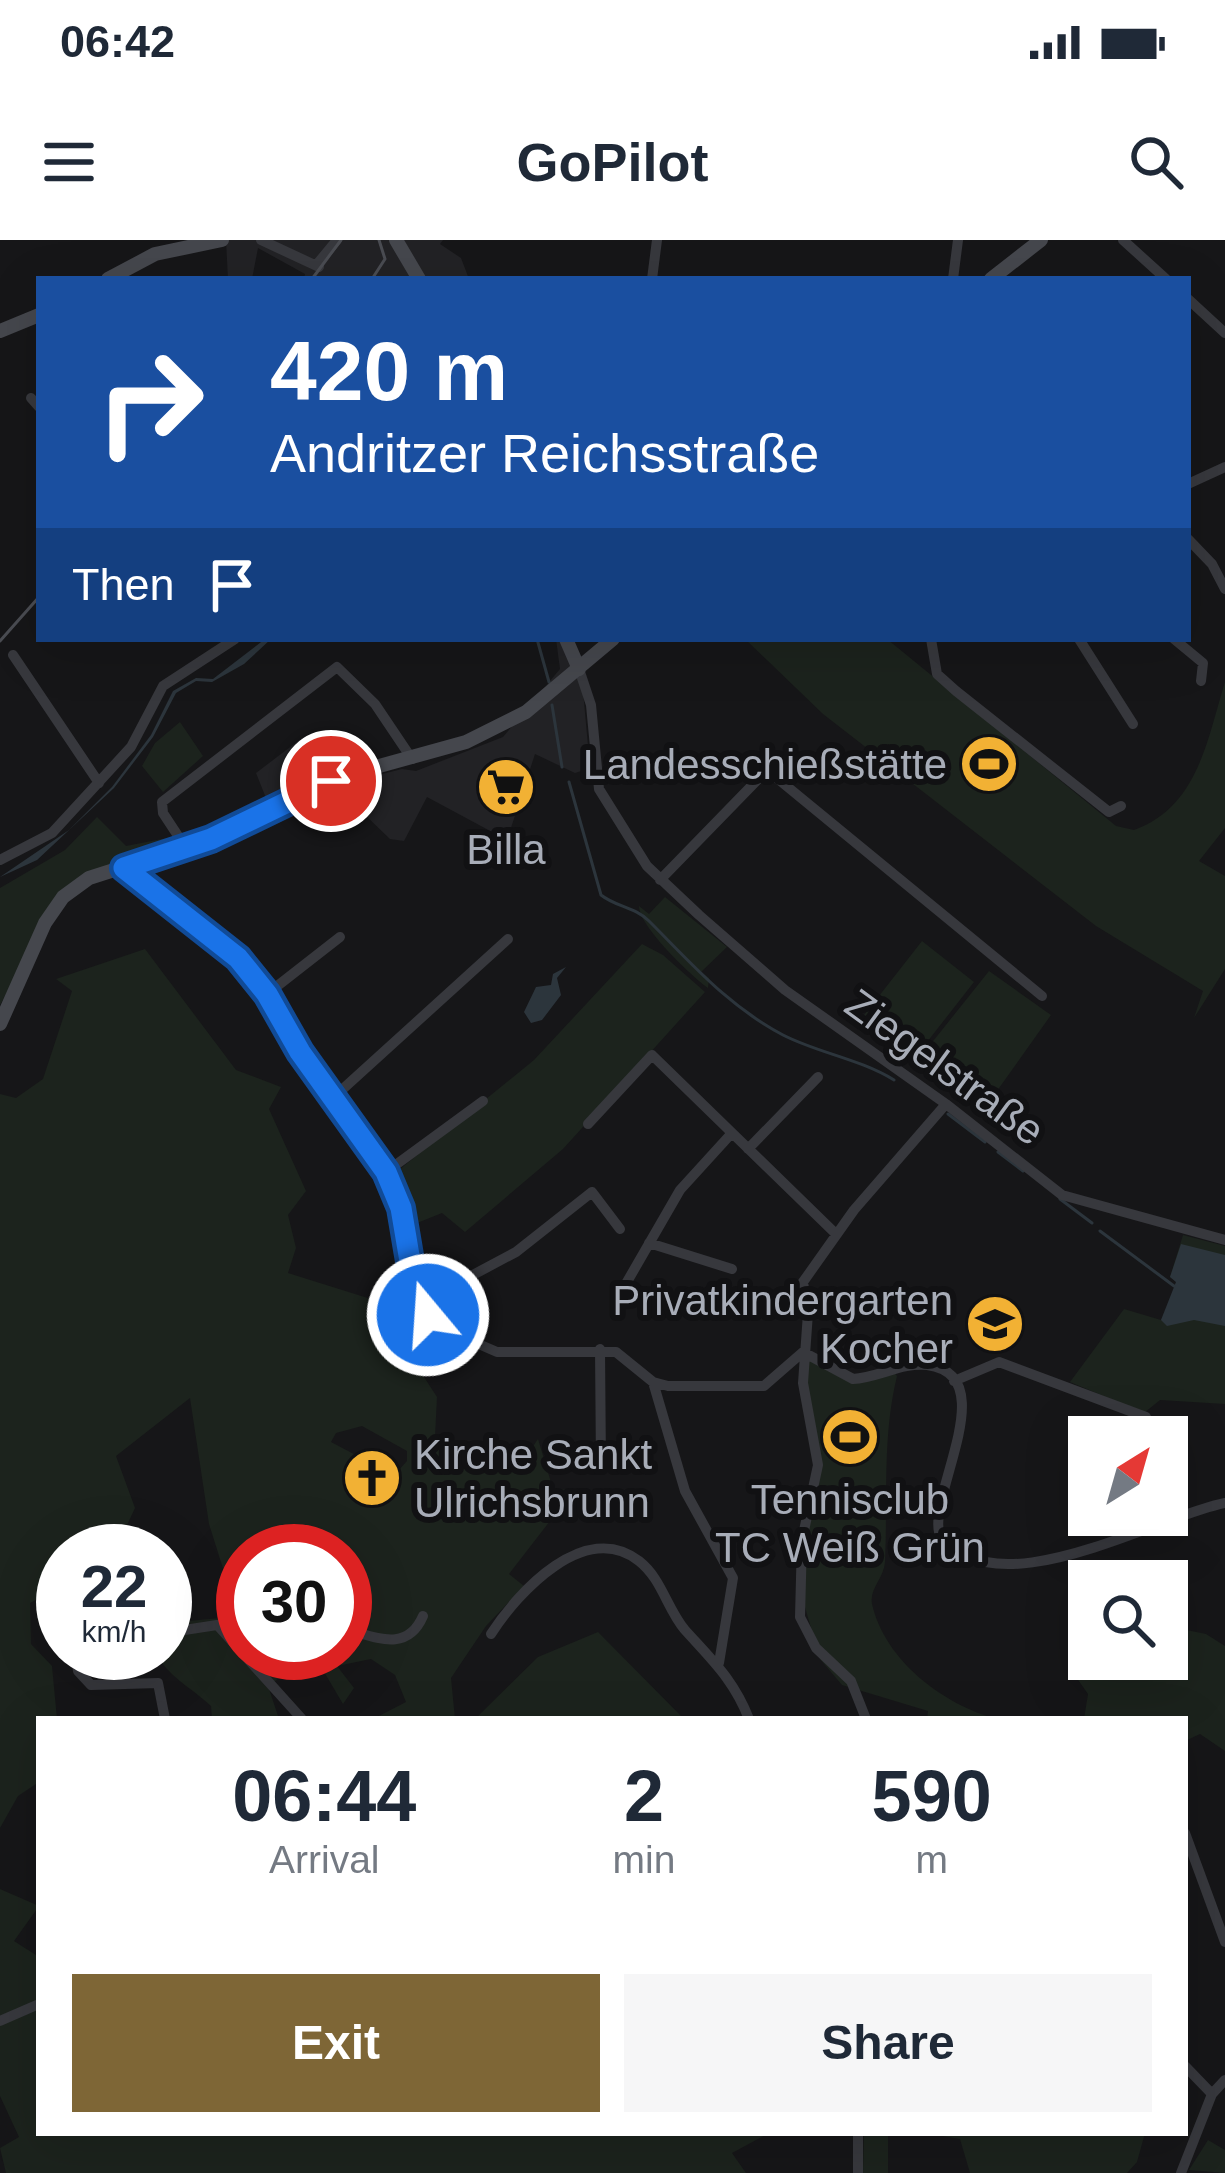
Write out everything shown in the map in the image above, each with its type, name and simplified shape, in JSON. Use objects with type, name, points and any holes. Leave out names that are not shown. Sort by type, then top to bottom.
[{"type":"main road","points":[[114,276],[155,254],[222,240]]},
{"type":"main road","points":[[396,240],[417,276]]},
{"type":"main road","points":[[995,276],[1041,240]]},
{"type":"main road","points":[[0,332],[36,316]]},
{"type":"main road","points":[[567,642],[579,669]]},
{"type":"main road","points":[[0,1024],[29,953],[63,897],[89,878],[185,848],[343,776],[412,759],[515,718],[610,642]]},
{"type":"street","points":[[260,240],[319,265],[337,240]]},
{"type":"street","points":[[652,276],[657,240]]},
{"type":"street","points":[[953,276],[958,240]]},
{"type":"street","points":[[1124,240],[1163,276]]},
{"type":"street","points":[[1191,302],[1225,332]]},
{"type":"street","points":[[1191,483],[1225,467]]},
{"type":"street","points":[[1191,542],[1212,564],[1225,589]]},
{"type":"street","points":[[0,860],[52,832],[131,747],[163,686],[230,642]]},
{"type":"street","points":[[932,642],[937,674],[956,692],[1109,812],[1121,806]]},
{"type":"street","points":[[1080,642],[1132,724]]},
{"type":"street","points":[[1178,642],[1203,663],[1201,681]]},
{"type":"street","points":[[14,655],[99,783]]},
{"type":"street","points":[[185,848],[163,813],[162,802],[338,667],[375,704],[412,759]]},
{"type":"street","name":"Ziegelstraße","points":[[579,669],[591,705],[599,789],[660,880],[785,990],[946,1103],[1062,1195],[1225,1240]]},
{"type":"street","points":[[660,880],[767,770],[1042,996]]},
{"type":"street","points":[[124,868],[238,958],[267,994],[386,1172],[401,1208],[422,1302],[436,1326],[490,1351],[600,1349],[627,1358],[653,1382],[685,1491],[733,1578],[719,1663]]},
{"type":"street","points":[[267,994],[340,937]]},
{"type":"street","points":[[334,1097],[508,939]]},
{"type":"street","points":[[588,1124],[652,1055],[836,1234]]},
{"type":"street","points":[[748,1149],[818,1076]]},
{"type":"street","points":[[386,1172],[483,1101]]},
{"type":"street","points":[[865,1716],[851,1681],[816,1648],[800,1617],[802,1540],[818,1465],[803,1352],[808,1313],[803,1282],[836,1234],[946,1103]]},
{"type":"street","points":[[620,1294],[690,1175],[730,1134]]},
{"type":"street","points":[[422,1302],[517,1252],[592,1192],[620,1229]]},
{"type":"street","points":[[649,1243],[732,1269]]},
{"type":"street","points":[[600,1349],[601,1467]]},
{"type":"street","points":[[803,1352],[844,1378],[925,1365],[954,1381],[964,1401],[963,1417],[936,1520],[954,1549],[1006,1564],[1042,1564],[1225,1503]]},
{"type":"street","points":[[653,1382],[759,1387],[776,1380],[803,1352]]},
{"type":"street","points":[[954,1381],[1000,1362],[1143,1416]]},
{"type":"street","points":[[491,1634],[514,1600],[559,1564],[586,1551],[614,1550],[651,1574],[686,1631],[719,1663],[747,1716]]},
{"type":"street","points":[[372,1634],[401,1640],[413,1635],[423,1616]]},
{"type":"street","points":[[87,1680],[92,1685],[158,1684],[165,1716]]},
{"type":"street","points":[[267,1680],[299,1716]]},
{"type":"street","points":[[1188,1841],[1225,1942]]},
{"type":"street","points":[[0,2021],[36,2005]]},
{"type":"street","points":[[1188,2069],[1212,2094]]},
{"type":"street","points":[[1181,2173],[1212,2094],[1225,2080]]},
{"type":"street","points":[[858,2136],[858,2173]]},
{"type":"shaded area","points":[[226,240],[443,240],[440,244],[461,258],[468,276],[305,276],[258,248],[253,276],[228,276]]},
{"type":"shaded area","points":[[261,642],[268,642],[244,664],[212,682],[196,681],[176,693],[153,737],[114,788],[37,860],[0,877],[69,830],[112,787],[151,735],[173,691],[196,678],[213,679]]},
{"type":"shaded area","points":[[556,642],[572,642],[583,691],[590,768],[575,773],[535,754],[507,840],[427,797],[404,841],[390,839],[335,786],[402,769],[416,771],[503,737],[560,669]]},
{"type":"shaded area","points":[[748,642],[891,642],[1116,826],[1134,830],[1156,819],[1186,788],[1205,748],[1225,682],[1225,828],[1199,861],[1225,876],[1225,969],[1194,1018],[1203,991],[1096,926],[823,714]]},
{"type":"shaded area","points":[[180,722],[203,756],[163,792],[142,766],[155,743]]},
{"type":"shaded area","points":[[302,738],[324,773],[268,803],[256,773]]},
{"type":"shaded area","points":[[97,817],[126,846],[172,837],[178,844],[115,861],[63,890],[0,1005],[0,888],[65,850]]},
{"type":"shaded area","points":[[665,897],[727,947],[701,972],[709,978],[708,988],[666,949],[641,915],[639,906],[649,914]]},
{"type":"shaded area","points":[[922,941],[974,982],[913,1060],[861,1019]]},
{"type":"shaded area","points":[[642,944],[663,955],[705,992],[563,1149],[465,1232],[442,1213],[412,1225],[394,1174],[534,1060]]},
{"type":"shaded area","points":[[145,949],[236,1070],[281,1087],[269,1109],[306,1191],[288,1215],[296,1248],[288,1273],[374,1300],[437,1397],[435,1437],[501,1465],[521,1464],[538,1439],[553,1489],[596,1491],[595,1514],[550,1521],[509,1574],[524,1586],[486,1626],[451,1678],[455,1716],[379,1716],[406,1702],[395,1675],[372,1660],[372,1524],[216,1524],[216,1546],[190,1398],[116,1456],[135,1508],[128,1524],[36,1524],[31,1644],[36,1649],[36,1680],[53,1680],[57,1716],[36,1716],[36,1784],[18,1796],[0,1828],[0,1094],[16,1098],[43,1079],[72,991],[56,979]],"holes":[[[362,1426],[407,1451],[407,1461],[387,1483],[366,1495],[354,1482],[369,1462],[331,1442],[336,1433]]]},
{"type":"shaded area","points":[[566,967],[557,978],[561,995],[542,1020],[531,1023],[524,1012],[536,987],[551,985],[553,974]]},
{"type":"shaded area","points":[[989,971],[1051,1015],[982,1112],[914,1065]]},
{"type":"shaded area","points":[[1183,1235],[1225,1246],[1225,1404],[1160,1400],[1144,1413],[1070,1382],[1124,1309],[1161,1320],[1179,1284],[1170,1277]]},
{"type":"shaded area","points":[[1181,1244],[1225,1255],[1225,1326],[1194,1320],[1167,1326],[1161,1320],[1176,1282],[1170,1277]]},
{"type":"shaded area","points":[[803,1352],[839,1376],[893,1371],[897,1376],[887,1445],[885,1562],[872,1604],[879,1625],[903,1662],[938,1691],[988,1716],[927,1716],[928,1711],[842,1685],[820,1659],[796,1576],[816,1479]]},
{"type":"shaded area","points":[[216,1618],[216,1680],[276,1680],[268,1686],[278,1716],[212,1716],[211,1706],[179,1680],[192,1680],[192,1621]]},
{"type":"shaded area","points":[[1188,1630],[1206,1634],[1225,1646],[1225,1751],[1200,1734],[1188,1740],[1188,1716],[1084,1716],[1088,1694],[1078,1680],[1188,1680]]},
{"type":"shaded area","points":[[598,1632],[681,1716],[478,1716],[538,1657]]},
{"type":"shaded area","points":[[329,1680],[348,1680],[354,1688],[343,1704]]},
{"type":"shaded area","points":[[0,1889],[36,1905],[14,1941],[36,1955],[36,2136],[763,2136],[732,2153],[746,2173],[6,2173],[0,2148],[19,2137],[0,2096]]},
{"type":"shaded area","points":[[864,2136],[888,2136],[888,2173],[863,2173]]},
{"type":"shaded area","points":[[942,2136],[1144,2136],[1137,2162],[1127,2173],[970,2173],[960,2139]]},
{"type":"shaded area","points":[[1208,2140],[1225,2150],[1225,2173],[1189,2170]]},
{"type":"waterway","points":[[538,642],[549,682]]},
{"type":"waterway","points":[[552,705],[562,767]]},
{"type":"waterway","points":[[569,782],[601,895],[644,916],[712,983],[763,1024],[894,1080]]},
{"type":"waterway","points":[[948,1114],[985,1142]]},
{"type":"waterway","points":[[998,1152],[1023,1171]]},
{"type":"waterway","points":[[1060,1199],[1092,1223]]},
{"type":"waterway","points":[[1100,1231],[1174,1286]]},
{"type":"tram line","points":[[314,276],[341,240]]},
{"type":"tram line","points":[[374,276],[385,259],[379,240]]},
{"type":"tram line","points":[[0,641],[36,600]]},
{"type":"place","name":"Landesschießstätte","points":[[989,764]]},
{"type":"place","name":"Billa","points":[[506,787]]},
{"type":"place","name":"Privatkindergarten Kocher","points":[[995,1324]]},
{"type":"place","name":"Tennisclub TC Weiß Grün","points":[[850,1437]]},
{"type":"place","name":"Kirche Sankt Ulrichsbrunn","points":[[372,1478]]},
{"type":"route","points":[[331,781],[211,839],[124,868],[238,958],[267,994],[300,1052],[386,1172],[401,1208],[414,1285],[428,1315]]}]
